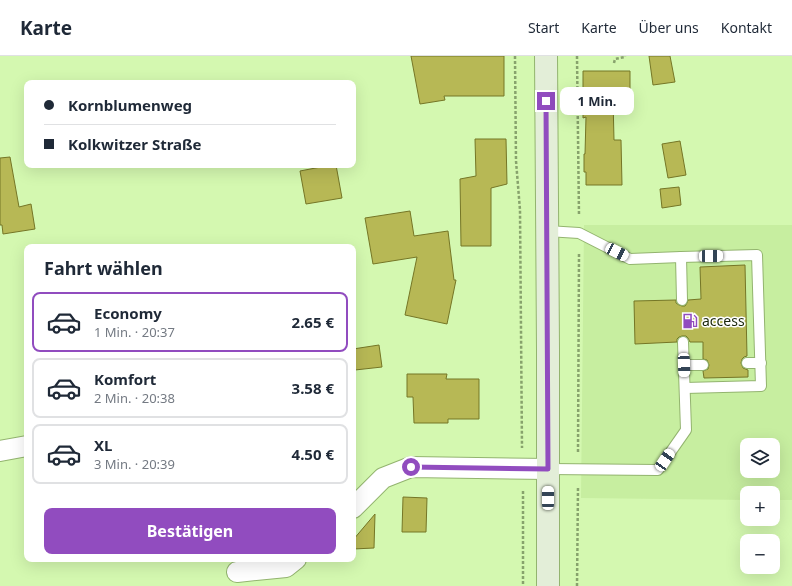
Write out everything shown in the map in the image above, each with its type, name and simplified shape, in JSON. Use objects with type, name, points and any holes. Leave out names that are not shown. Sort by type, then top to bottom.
[{"type":"main road","points":[[546,56],[548,586]]},
{"type":"street","points":[[0,451],[24,447]]},
{"type":"street","points":[[356,505],[383,478],[411,467],[548,469]]},
{"type":"street","points":[[237,572],[286,567],[292,562]]},
{"type":"lane","points":[[547,231],[579,233],[630,259],[757,255],[761,386],[685,388]]},
{"type":"lane","points":[[681,257],[682,300]]},
{"type":"lane","points":[[548,469],[658,470],[686,430],[683,342]]},
{"type":"lane","points":[[748,363],[761,363]]},
{"type":"lane","points":[[684,365],[703,365]]},
{"type":"path","points":[[515,56],[516,161],[520,210],[523,586]]},
{"type":"path","points":[[577,56],[579,233],[577,586]]},
{"type":"path","points":[[614,62],[615,59],[625,56]]},
{"type":"shaded area","points":[[584,225],[792,225],[792,500],[780,500],[780,486],[740,486],[740,500],[581,498]]},
{"type":"building","points":[[411,56],[504,56],[504,96],[444,96],[445,100],[420,104]]},
{"type":"building","points":[[649,56],[670,56],[675,82],[653,85]]},
{"type":"building","points":[[583,71],[630,71],[630,89],[623,90],[624,99],[613,99],[614,140],[621,140],[622,185],[586,185],[584,154],[586,117],[583,118]]},
{"type":"building","points":[[475,139],[506,139],[507,184],[491,188],[491,246],[461,246],[460,179],[476,176]]},
{"type":"building","points":[[680,141],[686,175],[668,178],[662,144]]},
{"type":"building","points":[[10,157],[19,207],[31,204],[35,229],[3,234],[2,225],[0,225],[0,158]]},
{"type":"building","points":[[316,168],[337,168],[342,198],[306,204],[300,171]]},
{"type":"building","points":[[679,187],[681,205],[662,208],[660,189]]},
{"type":"building","points":[[410,211],[414,236],[448,231],[454,280],[456,280],[447,324],[405,315],[417,257],[373,264],[365,218]]},
{"type":"building","name":"access","points":[[745,265],[747,356],[742,359],[741,363],[743,368],[748,370],[748,377],[704,378],[703,371],[708,369],[709,365],[707,360],[703,359],[703,342],[690,342],[686,336],[679,337],[677,342],[635,344],[634,301],[676,300],[676,303],[679,305],[685,306],[688,300],[701,299],[700,267]]},
{"type":"building","points":[[379,345],[382,367],[356,370],[356,349]]},
{"type":"building","points":[[407,374],[447,374],[446,379],[479,379],[479,419],[448,419],[448,423],[414,423],[413,397],[407,397]]},
{"type":"building","points":[[403,497],[427,498],[426,532],[402,532]]},
{"type":"building","points":[[375,514],[374,548],[356,549],[356,536]]},
{"type":"place","name":"access","points":[[690,321]]},
{"type":"route","points":[[411,467],[548,469],[546,101]]}]
